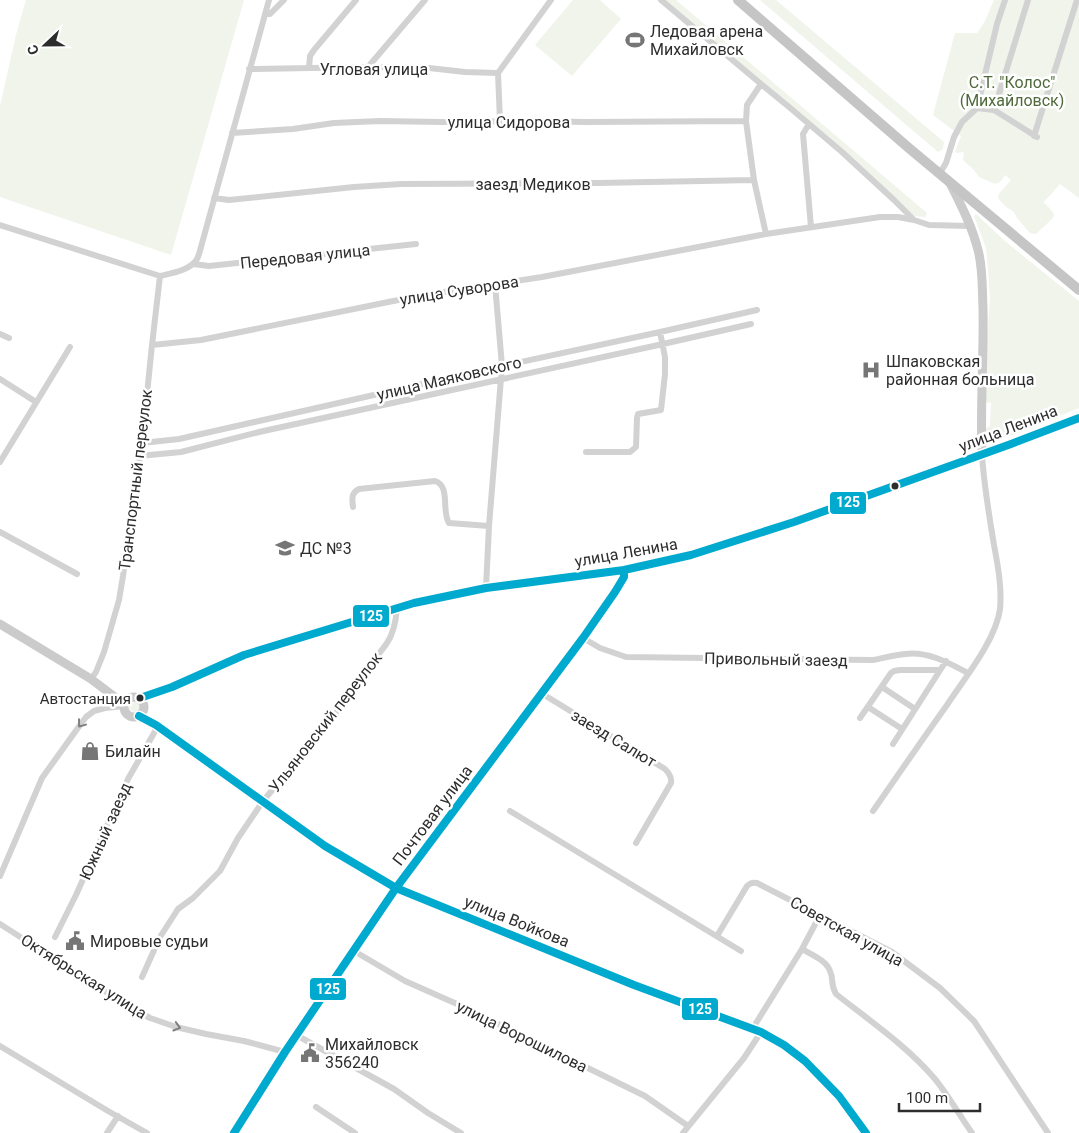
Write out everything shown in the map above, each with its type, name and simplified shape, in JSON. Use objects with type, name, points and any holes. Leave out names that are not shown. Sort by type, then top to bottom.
[{"type":"main road","points":[[738,0],[1079,290]]},
{"type":"main road","points":[[949,181],[968,222],[981,265],[983,332],[982,455]]},
{"type":"main road","points":[[968,222],[970,207],[974,202]]},
{"type":"main road","name":"улица Ленина","points":[[140,698],[172,687],[244,656],[414,603],[486,588],[624,570],[691,555],[794,522],[982,455],[1079,418]]},
{"type":"main road","name":"Почтовая улица","points":[[234,1133],[285,1052],[298,1036],[396,888],[583,638],[615,592],[624,577],[624,570]]},
{"type":"main road","points":[[602,573],[613,581],[615,592]]},
{"type":"main road","points":[[0,624],[91,679],[110,694],[126,703]]},
{"type":"main road","name":"улица Ленина","points":[[143,711],[172,687]]},
{"type":"main road","points":[[137,697],[140,698],[143,702],[143,711],[136,718],[130,716],[125,711],[126,703],[137,697]]},
{"type":"main road","name":"улица Войкова","points":[[143,711],[157,725],[325,846],[396,888],[634,985],[757,1030],[784,1045],[805,1062],[838,1096],[866,1133]]},
{"type":"street","points":[[0,226],[160,276],[187,268],[193,264],[201,247],[269,0]]},
{"type":"street","points":[[265,14],[270,14],[284,0]]},
{"type":"street","points":[[309,68],[310,56],[314,50],[356,0]]},
{"type":"street","points":[[368,67],[425,0]]},
{"type":"street","points":[[500,122],[498,73],[551,0]]},
{"type":"street","points":[[660,0],[810,124],[914,220]]},
{"type":"street","points":[[940,173],[946,163],[954,137],[962,122],[977,108],[997,24],[1005,0]]},
{"type":"street","points":[[994,110],[1028,0]]},
{"type":"street","points":[[977,108],[994,110],[1036,137],[1077,0]]},
{"type":"street","name":"Угловая улица","points":[[249,69],[368,67],[429,68],[498,73]]},
{"type":"street","points":[[760,84],[747,105],[746,121],[754,180],[766,234]]},
{"type":"street","name":"улица Сидорова","points":[[232,133],[371,122],[746,121]]},
{"type":"street","points":[[810,124],[803,134],[811,227]]},
{"type":"street","name":"заезд Медиков","points":[[214,198],[229,200],[401,184],[598,184],[754,180]]},
{"type":"street","name":"улица Суворова","points":[[152,345],[202,340],[418,296],[542,277],[811,227],[880,217],[898,217],[929,225],[968,222]]},
{"type":"street","name":"Передовая улица","points":[[193,264],[209,266],[416,244]]},
{"type":"street","name":"Транспортный переулок","points":[[91,679],[104,652],[123,576],[142,443],[160,276]]},
{"type":"street","points":[[486,588],[502,366],[495,284]]},
{"type":"street","name":"улица Маяковского","points":[[142,443],[179,439],[757,310]]},
{"type":"street","name":"улица Маяковского","points":[[139,456],[181,452],[259,432],[751,324]]},
{"type":"street","points":[[586,452],[630,452],[634,450],[636,448],[638,414],[662,410],[665,357],[660,332]]},
{"type":"street","points":[[0,334],[9,338]]},
{"type":"street","points":[[0,462],[70,347]]},
{"type":"street","points":[[0,379],[36,402]]},
{"type":"street","points":[[873,811],[989,641],[1000,610],[1001,593],[984,482],[982,455]]},
{"type":"street","points":[[352,507],[352,496],[354,491],[359,489],[435,481],[440,482],[443,486],[445,516],[449,523],[490,526]]},
{"type":"street","points":[[0,532],[77,574]]},
{"type":"street","name":"Ульяновский переулок","points":[[142,977],[160,937],[178,910],[194,898],[220,871],[238,838],[263,801],[319,735],[364,676],[367,667],[388,642],[395,625],[397,608]]},
{"type":"street","name":"Привольный заезд","points":[[583,638],[600,648],[626,657],[874,660],[907,653],[926,655],[946,661],[968,673]]},
{"type":"street","points":[[893,744],[946,661]]},
{"type":"street","points":[[860,718],[894,671],[940,670]]},
{"type":"street","points":[[882,687],[915,709]]},
{"type":"street","name":"заезд Салют","points":[[541,693],[665,769],[670,774],[671,783],[636,843]]},
{"type":"street","points":[[0,876],[42,778],[80,724],[94,712],[126,703]]},
{"type":"street","points":[[868,707],[902,729]]},
{"type":"street","name":"Южный заезд","points":[[55,937],[128,780],[157,725]]},
{"type":"street","points":[[510,811],[741,951]]},
{"type":"street","name":"Советская улица","points":[[717,936],[747,886],[754,882],[892,952],[940,988],[974,1021],[1048,1133]]},
{"type":"street","points":[[683,1133],[744,1058],[757,1030],[820,915]]},
{"type":"street","name":"Октябрьская улица","points":[[0,924],[128,1006],[150,1018],[176,1028],[244,1041],[285,1052]]},
{"type":"street","points":[[802,949],[826,963],[831,972],[832,988],[836,994],[916,1058],[936,1080],[972,1133]]},
{"type":"street","name":"улица Ворошилова","points":[[354,951],[405,981],[645,1096],[688,1126]]},
{"type":"street","points":[[298,1036],[394,1089],[428,1113],[462,1133]]},
{"type":"street","points":[[0,1046],[147,1133]]},
{"type":"street","points":[[316,1107],[355,1133]]},
{"type":"street","points":[[107,1133],[118,1116]]},
{"type":"green space","points":[[26,0],[244,0],[171,255],[0,197],[0,106]]},
{"type":"green space","points":[[573,0],[600,0],[621,19],[572,76],[535,45]]},
{"type":"green space","points":[[663,0],[676,0],[927,213],[925,217],[914,216]]},
{"type":"green space","points":[[760,0],[776,0],[944,142],[943,149],[938,152]]},
{"type":"green space","name":"С.Т. \"Колос\" (Михайловск)","points":[[994,0],[1079,0],[1079,198],[1060,184],[1043,203],[1054,214],[1053,218],[1036,234],[1030,233],[1014,212],[998,198],[999,194],[1011,180],[1005,175],[1000,182],[995,184],[979,177],[963,160],[964,152],[955,152],[961,136],[933,115],[955,33],[977,33],[985,21]]},
{"type":"green space","points":[[976,214],[1006,242],[1079,301],[1079,408],[989,443],[985,441],[985,429],[990,426],[991,402],[986,403],[986,355],[990,298],[986,248],[974,216]]},
{"type":"green space","points":[[135,700],[141,706],[135,712],[129,706]]},
{"type":"transit line","name":"125","points":[[140,698],[172,687],[244,655],[414,603],[486,588],[624,570],[691,555],[794,522],[1079,418]]},
{"type":"transit line","name":"125","points":[[234,1133],[285,1052],[396,888],[583,638],[615,592],[624,577],[624,570]]},
{"type":"transit line","name":"125","points":[[139,716],[156,725],[325,846],[396,888],[634,985],[761,1032],[784,1045],[805,1061],[839,1096],[866,1133]]},
{"type":"place","name":"Ледовая арена Михайловск","points":[[635,40]]},
{"type":"place","name":"Шпаковская районная больница","points":[[871,370]]},
{"type":"place","name":"ДС №3","points":[[285,548]]},
{"type":"place","name":"Автостанция","points":[[140,698]]},
{"type":"place","name":"Билайн","points":[[90,751]]},
{"type":"place","name":"Мировые судьи","points":[[75,941]]},
{"type":"place","name":"Михайловск 356240","points":[[310,1053]]}]
